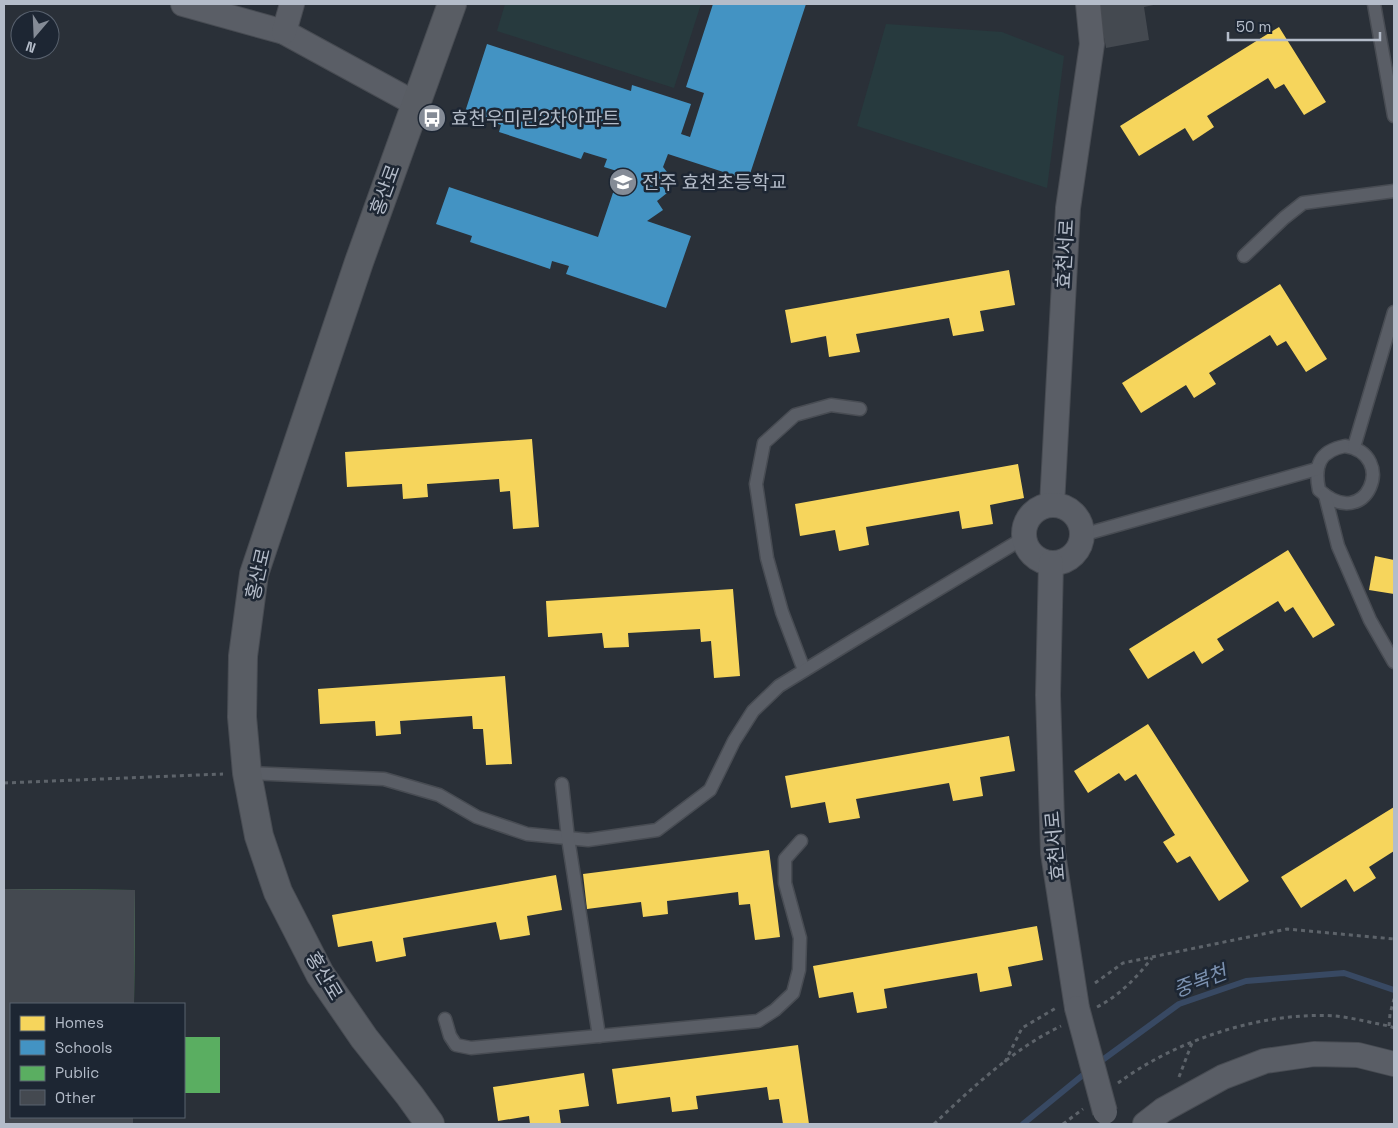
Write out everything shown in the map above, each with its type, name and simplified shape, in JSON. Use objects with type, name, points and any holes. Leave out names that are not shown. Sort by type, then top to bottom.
[{"type":"street","points":[[183,4],[284,32],[416,104]]},
{"type":"street","points":[[284,32],[292,4]]},
{"type":"street","name":"홍산로","points":[[430,1124],[364,1038],[320,974],[278,892],[259,836],[247,773],[242,717],[243,656],[254,574],[359,262],[452,4]]},
{"type":"street","name":"효천서로","points":[[1052,505],[1068,208],[1092,44],[1088,4]]},
{"type":"street","points":[[1052,505],[1070,510],[1081,526],[1082,535],[1076,552],[1060,562],[1051,563],[1041,561],[1033,556],[1027,548],[1024,529],[1027,520],[1034,512],[1042,507],[1052,505]]},
{"type":"street","name":"효천서로","points":[[1051,563],[1048,695],[1053,852],[1076,1003],[1100,1114]]},
{"type":"street","points":[[1145,1124],[1163,1110],[1223,1077],[1265,1061],[1314,1054],[1358,1055],[1394,1064]]},
{"type":"lane","points":[[1374,4],[1394,116]]},
{"type":"lane","points":[[1244,256],[1284,218],[1303,203],[1394,191]]},
{"type":"lane","points":[[1354,447],[1394,312]]},
{"type":"lane","points":[[804,670],[782,612],[767,558],[756,484],[764,444],[795,416],[831,405],[860,409]]},
{"type":"lane","points":[[1354,447],[1362,451],[1369,458],[1374,466],[1375,475],[1369,493],[1353,503],[1344,504],[1334,501],[1320,490],[1317,469],[1320,460],[1335,448],[1354,447]]},
{"type":"lane","points":[[1082,535],[1317,469]]},
{"type":"lane","points":[[1325,495],[1338,546],[1370,620],[1394,662]]},
{"type":"lane","points":[[247,773],[384,779],[439,795],[477,817],[527,834],[588,840],[657,830],[710,790],[734,741],[753,711],[779,686],[1024,538]]},
{"type":"lane","points":[[562,784],[568,838],[599,1036]]},
{"type":"lane","points":[[445,1020],[450,1036],[456,1046],[471,1048],[758,1021],[775,1010],[793,993],[799,970],[800,938],[785,884],[785,859],[801,842]]},
{"type":"path","points":[[4,783],[247,773]]},
{"type":"path","points":[[934,1124],[1005,1062],[1022,1028],[1045,1013],[1076,1003],[1123,963],[1287,929],[1394,938]]},
{"type":"path","points":[[1389,1026],[1394,999]]},
{"type":"path","points":[[1116,1084],[1139,1068],[1192,1043],[1239,1025],[1292,1016],[1337,1016],[1394,1028]]},
{"type":"path","points":[[1063,1124],[1100,1114]]},
{"type":"green space","points":[[505,4],[701,4],[674,88],[497,31]]},
{"type":"green space","points":[[886,24],[1002,32],[1064,56],[1047,188],[857,126]]},
{"type":"building: Homes","points":[[1279,27],[1326,102],[1304,115],[1284,84],[1275,89],[1268,78],[1207,116],[1214,127],[1193,141],[1185,128],[1139,156],[1120,126]]},
{"type":"building: Homes","points":[[1009,270],[1015,305],[980,311],[984,331],[953,336],[949,318],[856,334],[860,352],[829,357],[826,336],[791,343],[785,310]]},
{"type":"building: Homes","points":[[1280,284],[1327,359],[1306,372],[1286,341],[1277,346],[1270,335],[1209,373],[1216,384],[1194,398],[1186,385],[1141,413],[1122,383]]},
{"type":"building: Homes","points":[[532,439],[539,527],[513,529],[510,491],[500,492],[499,479],[427,484],[428,497],[403,499],[402,484],[347,487],[345,452]]},
{"type":"building: Homes","points":[[1018,464],[1024,498],[990,505],[993,524],[962,529],[959,511],[866,527],[869,545],[839,551],[835,530],[800,536],[795,504]]},
{"type":"building: Homes","points":[[1288,550],[1335,625],[1313,638],[1293,607],[1285,612],[1278,601],[1217,639],[1224,650],[1202,664],[1194,651],[1148,679],[1129,649]]},
{"type":"building: Homes","points":[[1375,556],[1394,560],[1394,594],[1369,590]]},
{"type":"building: Homes","points":[[733,589],[740,676],[714,678],[711,641],[701,642],[700,629],[628,633],[629,647],[604,648],[602,633],[548,637],[546,601]]},
{"type":"building: Homes","points":[[505,676],[512,764],[486,765],[483,729],[473,729],[472,716],[400,721],[401,734],[376,736],[375,721],[320,724],[318,689]]},
{"type":"building: Homes","points":[[1148,724],[1249,881],[1219,901],[1190,856],[1177,863],[1163,842],[1175,835],[1136,774],[1125,781],[1119,773],[1088,793],[1074,771]]},
{"type":"building: Homes","points":[[1009,736],[1015,771],[980,777],[983,796],[953,801],[949,783],[856,799],[860,818],[829,823],[825,802],[791,808],[785,776]]},
{"type":"building: Homes","points":[[1394,807],[1394,851],[1369,867],[1376,878],[1354,892],[1346,879],[1301,908],[1281,877]]},
{"type":"building: Homes","points":[[769,850],[780,937],[755,940],[750,904],[739,905],[738,892],[667,901],[668,914],[643,917],[641,902],[587,909],[583,874]]},
{"type":"building: Homes","points":[[556,875],[562,910],[527,916],[530,935],[500,940],[496,922],[403,938],[406,956],[376,962],[372,941],[338,947],[332,915]]},
{"type":"building: Homes","points":[[1037,926],[1043,960],[1008,967],[1012,986],[980,992],[977,973],[884,989],[887,1008],[857,1013],[853,992],[819,998],[813,966]]},
{"type":"building: Homes","points":[[798,1045],[809,1124],[783,1124],[779,1099],[769,1100],[767,1087],[696,1096],[698,1109],[672,1112],[670,1097],[617,1104],[612,1069]]},
{"type":"building: Homes","points":[[584,1073],[589,1106],[559,1110],[561,1124],[530,1124],[529,1116],[498,1121],[493,1087]]},
{"type":"building: Schools","points":[[713,4],[806,4],[748,180],[668,154],[663,167],[671,177],[661,184],[667,193],[657,201],[663,210],[647,221],[691,236],[666,308],[566,274],[569,266],[552,261],[550,269],[470,242],[472,236],[436,224],[449,187],[598,237],[620,172],[604,167],[607,159],[584,152],[581,159],[499,132],[501,125],[465,112],[487,44],[631,91],[632,85],[691,104],[681,134],[690,137],[704,93],[686,87]]},
{"type":"building: Public","points":[[4,889],[135,890],[134,1003],[10,1003],[10,1118],[133,1118],[133,1124],[4,1124]]},
{"type":"building: Public","points":[[185,1037],[220,1037],[220,1093],[185,1093]]},
{"type":"building: Other","points":[[1098,4],[1158,4],[1144,7],[1149,40],[1106,48]]},
{"type":"building: Other","points":[[4,889],[135,890],[134,1003],[10,1003],[10,1118],[133,1118],[133,1124],[4,1124]]},
{"type":"waterway","name":"중복천","points":[[1097,1064],[1179,1004],[1246,981],[1344,973],[1394,990]]},
{"type":"waterway","name":"중복천","points":[[1023,1124],[1089,1070]]},
{"type":"place","name":"효천우미린2차아파트","points":[[432,118]]},
{"type":"place","name":"전주 효천초등학교","points":[[623,182]]}]
